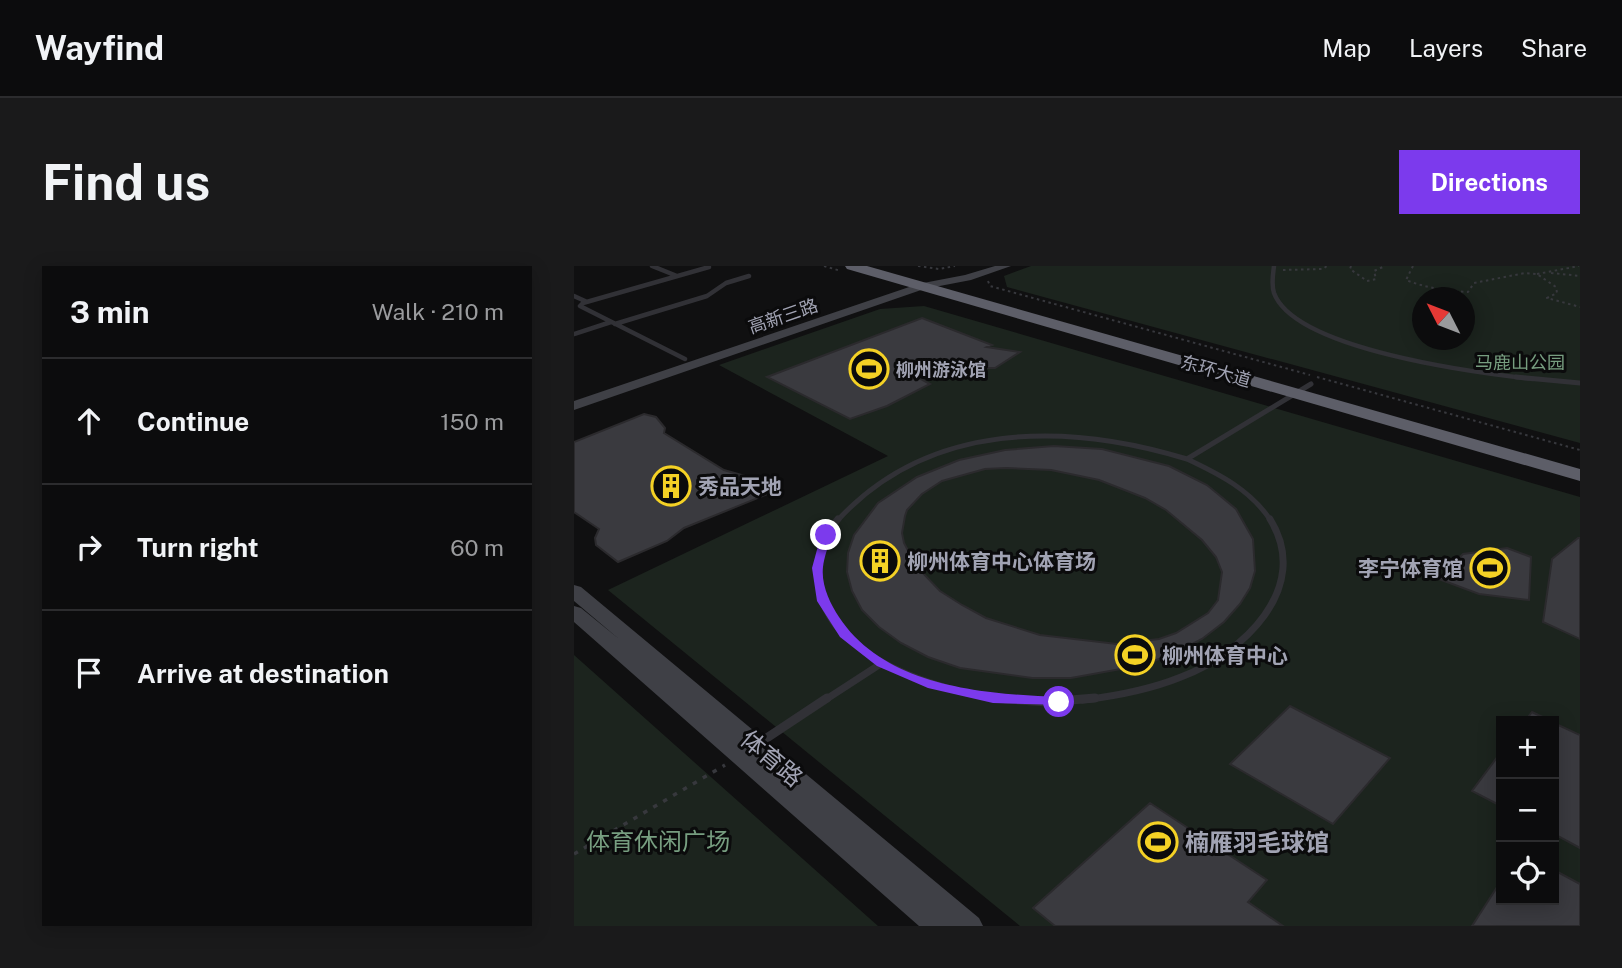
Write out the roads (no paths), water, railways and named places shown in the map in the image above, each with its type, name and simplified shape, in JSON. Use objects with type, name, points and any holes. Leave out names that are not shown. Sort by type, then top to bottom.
[{"type":"highway","name":"东环大道","points":[[852,266],[934,279],[1294,394],[1580,475]]},
{"type":"highway","name":"东环大道","points":[[890,266],[1580,459]]},
{"type":"main road","name":"高新三路","points":[[574,397],[978,266]]},
{"type":"main road","name":"高新三路","points":[[574,406],[934,279],[1006,266]]},
{"type":"main road","name":"体育路","points":[[574,591],[938,926]]},
{"type":"main road","name":"体育路","points":[[574,612],[969,926]]},
{"type":"lane","points":[[652,266],[677,276]]},
{"type":"lane","points":[[574,308],[709,267]]},
{"type":"lane","points":[[1273,269],[1271,284],[1275,297],[1286,311],[1335,338],[1430,364],[1542,381],[1580,383]]},
{"type":"lane","points":[[574,334],[707,296],[726,283],[749,276]]},
{"type":"lane","points":[[574,296],[585,301],[582,305]]},
{"type":"lane","points":[[582,305],[685,359]]},
{"type":"lane","points":[[1187,458],[1311,384]]},
{"type":"lane","points":[[1051,436],[1099,438],[1144,445],[1187,458],[1223,476],[1253,499],[1273,526],[1283,556],[1280,588],[1263,621],[1230,651],[1183,676],[1125,694],[1059,702],[993,699],[945,688],[882,663],[844,634],[823,601],[817,568],[826,535],[847,506],[877,482],[915,462],[958,448],[1004,439],[1051,436]]},
{"type":"lane","points":[[749,750],[882,663]]},
{"type":"place","name":"柳州游泳馆","points":[[869,369]]},
{"type":"place","name":"秀品天地","points":[[671,486]]},
{"type":"place","name":"柳州体育中心体育场","points":[[880,561]]},
{"type":"place","name":"李宁体育馆","points":[[1490,568]]},
{"type":"place","name":"柳州体育中心","points":[[1135,655]]},
{"type":"place","name":"楠雁羽毛球馆","points":[[1158,842]]},
{"type":"park label","name":"马鹿山公园","points":[[1520,362]]},
{"type":"park label","name":"体育休闲广场","points":[[658,841]]}]
